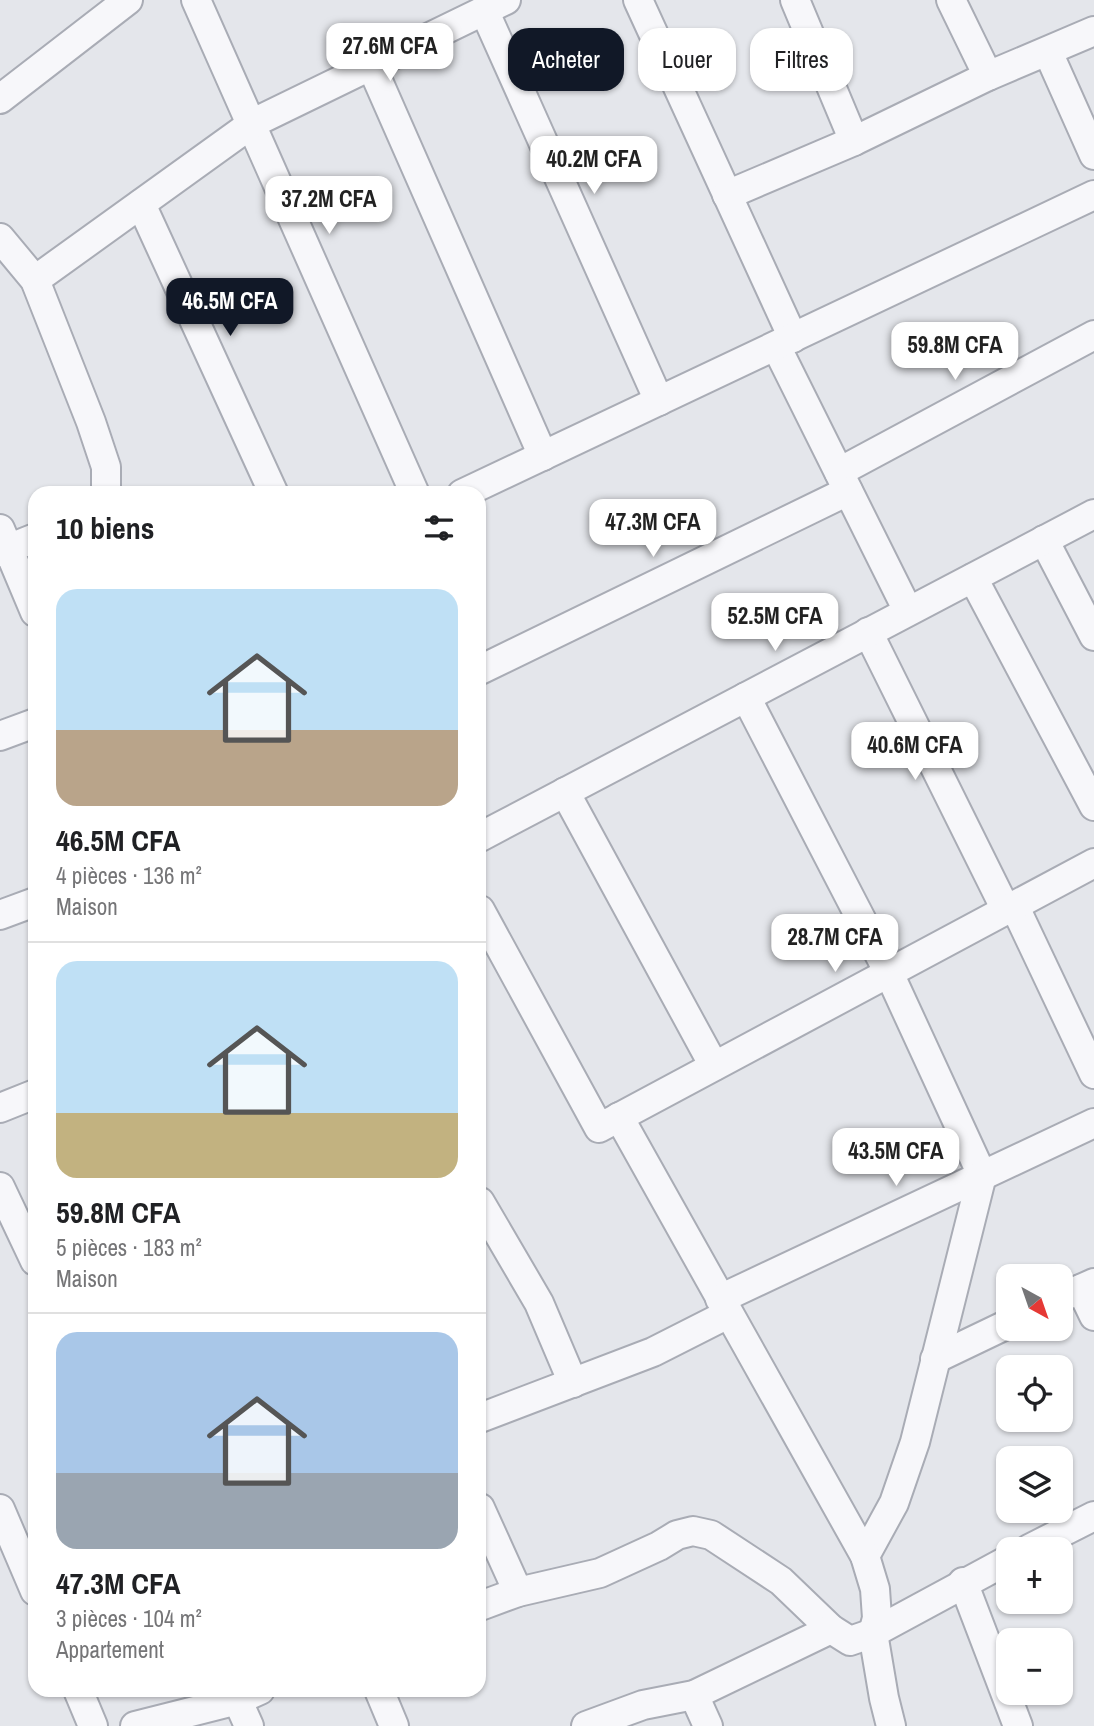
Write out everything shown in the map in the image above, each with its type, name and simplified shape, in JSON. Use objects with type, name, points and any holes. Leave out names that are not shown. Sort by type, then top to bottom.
[{"type":"street","points":[[0,99],[128,0]]},
{"type":"street","points":[[196,0],[253,123],[412,486]]},
{"type":"street","points":[[638,0],[727,195],[784,342],[844,482],[908,611]]},
{"type":"street","points":[[794,0],[854,141]]},
{"type":"street","points":[[951,0],[988,76]]},
{"type":"street","points":[[35,280],[253,123],[495,5],[659,401]]},
{"type":"street","points":[[727,195],[854,141],[988,76],[1094,31]]},
{"type":"street","points":[[1048,52],[1094,155]]},
{"type":"street","points":[[372,65],[542,456]]},
{"type":"street","points":[[479,486],[1094,195]]},
{"type":"street","points":[[141,204],[270,486]]},
{"type":"street","points":[[0,238],[35,280],[106,467],[106,486]]},
{"type":"street","points":[[486,667],[844,482],[1094,335]]},
{"type":"street","points":[[486,833],[1094,514]]},
{"type":"street","points":[[28,539],[3,543],[28,597]]},
{"type":"street","points":[[1044,540],[1094,636]]},
{"type":"street","points":[[973,578],[1094,806]]},
{"type":"street","points":[[868,632],[1094,1074]]},
{"type":"street","points":[[746,697],[889,973],[982,1175],[915,1443],[894,1503],[865,1556]]},
{"type":"street","points":[[0,736],[28,726]]},
{"type":"street","points":[[565,792],[714,1066]]},
{"type":"street","points":[[486,921],[599,1128],[1094,863]]},
{"type":"street","points":[[0,915],[28,905]]},
{"type":"street","points":[[0,1108],[28,1097]]},
{"type":"street","points":[[619,1117],[865,1556],[875,1589],[877,1618],[873,1633],[891,1726]]},
{"type":"street","points":[[486,1417],[653,1352],[724,1306],[982,1175],[1094,1123]]},
{"type":"street","points":[[0,1187],[28,1246]]},
{"type":"street","points":[[486,1212],[539,1303],[573,1383]]},
{"type":"street","points":[[1078,1290],[1094,1316]]},
{"type":"street","points":[[934,1359],[996,1330]]},
{"type":"street","points":[[0,1510],[28,1575]]},
{"type":"street","points":[[1053,1537],[1094,1516]]},
{"type":"street","points":[[486,1521],[519,1592]]},
{"type":"street","points":[[486,1604],[519,1592],[600,1573],[677,1535],[693,1531],[711,1535],[781,1581],[831,1629],[850,1641],[873,1633],[996,1566]]},
{"type":"street","points":[[963,1582],[1018,1726]]},
{"type":"street","points":[[586,1726],[643,1705],[694,1695],[831,1629]]},
{"type":"street","points":[[694,1695],[708,1726]]},
{"type":"street","points":[[81,1697],[93,1726]]},
{"type":"street","points":[[135,1726],[234,1697]]},
{"type":"street","points":[[244,1697],[248,1726]]},
{"type":"street","points":[[382,1697],[394,1726]]}]
